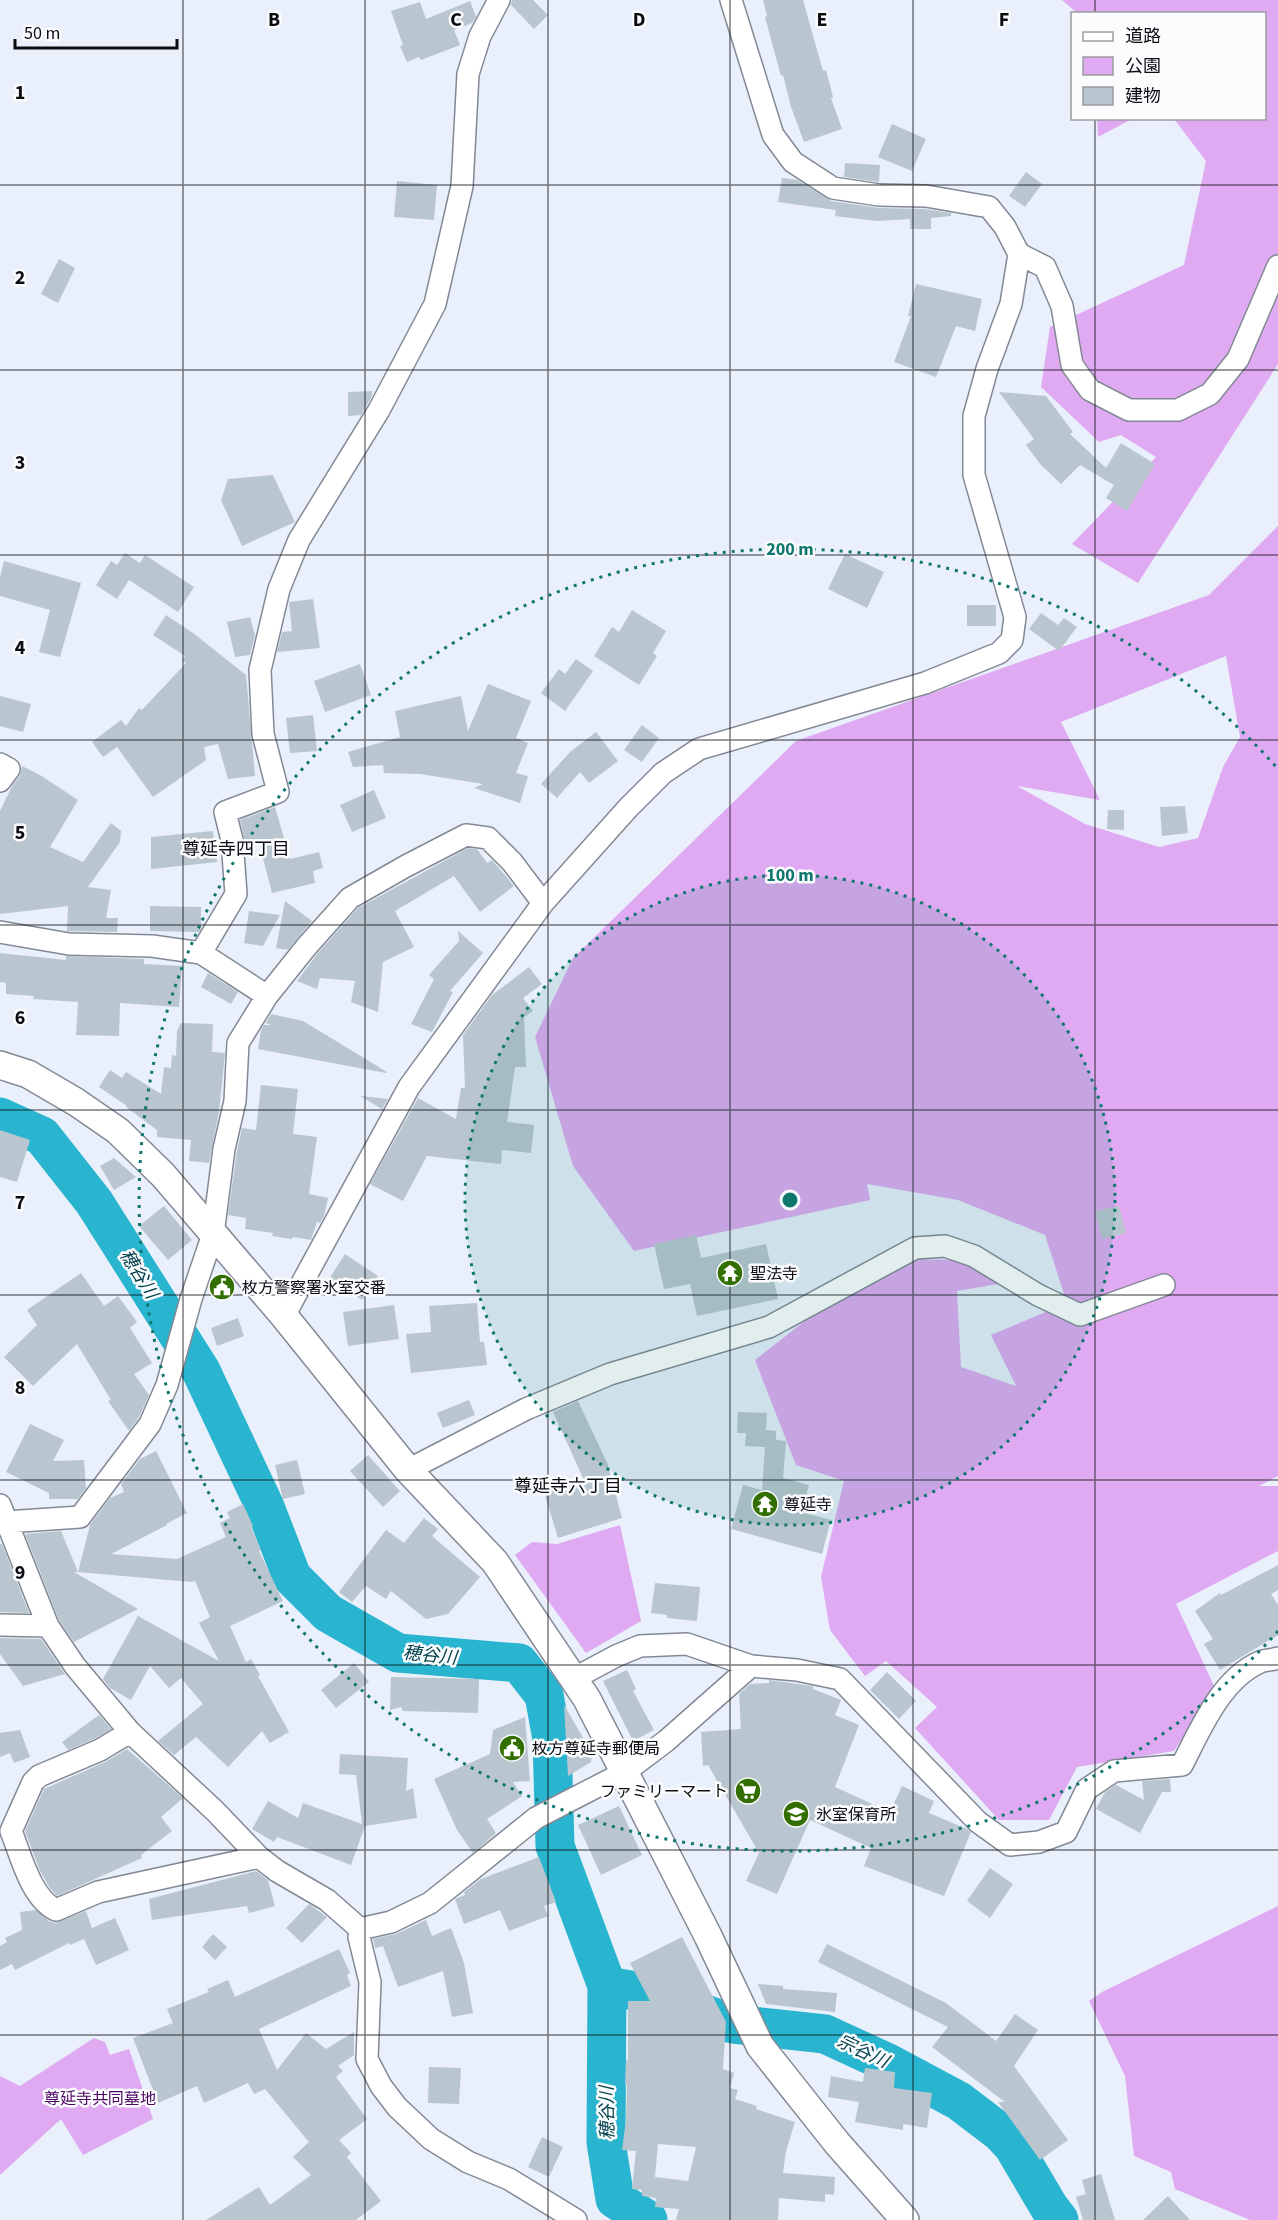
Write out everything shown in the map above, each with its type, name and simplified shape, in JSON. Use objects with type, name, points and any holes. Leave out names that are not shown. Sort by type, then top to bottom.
[{"type":"street","points":[[201,953],[237,894],[232,840],[225,812],[278,792],[263,734],[260,670],[279,589],[299,540],[379,410],[435,304],[462,186],[468,74],[480,36],[499,0]]},
{"type":"street","points":[[731,0],[773,135],[793,162],[833,188],[879,195],[926,196],[989,207],[1005,227],[1019,254],[1045,267],[1062,306],[1072,365],[1090,390],[1129,410],[1178,410],[1210,394],[1238,359],[1278,266]]},
{"type":"street","points":[[284,1316],[409,1087],[543,903],[663,772],[699,749],[925,683],[999,653],[1012,640],[1015,617],[974,475],[974,416],[987,369],[1011,304],[1019,254]]},
{"type":"street","points":[[0,764],[9,769],[0,781]]},
{"type":"street","points":[[360,1929],[327,1900],[277,1871],[259,1857],[215,1811],[130,1732],[75,1666],[48,1626],[3,1513],[80,1517],[150,1424],[167,1384],[195,1286],[213,1234],[224,1149],[235,1101],[238,1043],[267,996],[307,946],[351,898],[466,835],[488,838],[512,862],[543,903]]},
{"type":"street","points":[[0,932],[69,944],[152,946],[201,953],[267,996]]},
{"type":"street","points":[[0,1065],[28,1074],[76,1102],[118,1131],[163,1175],[284,1316],[408,1470],[495,1562],[587,1699],[760,2046],[837,2143],[905,2220]]},
{"type":"street","points":[[408,1470],[526,1409],[610,1374],[769,1327],[915,1248],[945,1246],[974,1256],[1038,1295],[1080,1315],[1164,1285]]},
{"type":"street","points":[[0,1625],[48,1626]]},
{"type":"street","points":[[573,1679],[640,1646],[687,1644],[751,1666],[797,1670],[840,1679],[978,1822],[1010,1845],[1039,1842],[1066,1832],[1087,1789],[1114,1771],[1182,1765],[1208,1713],[1236,1678],[1260,1662],[1278,1658]]},
{"type":"street","points":[[360,1929],[391,1922],[430,1903],[536,1818],[625,1772],[666,1742],[751,1666]]},
{"type":"street","points":[[130,1732],[100,1750],[39,1776],[33,1782],[11,1831],[36,1893],[45,1905],[56,1910],[98,1892],[259,1857]]},
{"type":"street","points":[[360,1929],[359,1937],[370,1983],[368,2059],[381,2086],[397,2107],[431,2139],[468,2162],[508,2179],[576,2220]]},
{"type":"green space","points":[[1062,0],[1278,0],[1278,364],[1138,583],[1072,544],[1156,457],[1121,435],[1099,442],[1041,387],[1050,327],[1184,265],[1206,161],[1175,120],[1266,120],[1266,12],[1076,12]]},
{"type":"green space","points":[[1097,120],[1130,120],[1098,137]]},
{"type":"green space","points":[[1278,526],[1278,1476],[1259,1486],[1278,1486],[1278,1551],[1176,1604],[1215,1688],[1174,1751],[1077,1767],[1049,1820],[999,1820],[915,1728],[937,1707],[886,1661],[865,1676],[830,1630],[821,1577],[844,1481],[796,1465],[755,1360],[884,1259],[970,1260],[998,1284],[957,1291],[961,1367],[1016,1386],[991,1335],[1067,1303],[1045,1235],[958,1200],[867,1184],[870,1200],[634,1251],[573,1166],[535,1037],[573,958],[796,741],[1209,595]],"holes":[[[1226,656],[1240,737],[1223,767],[1198,838],[1159,847],[1085,824],[1017,786],[1100,800],[1061,722]]]},
{"type":"green space","points":[[620,1525],[641,1621],[586,1653],[515,1555],[532,1542],[557,1544]]},
{"type":"green space","points":[[1278,1906],[1278,2220],[1250,2220],[1175,2189],[1171,2172],[1134,2156],[1125,2076],[1089,2001],[1102,1992]]},
{"type":"green space","name":"尊延寺共同墓地","points":[[94,2038],[105,2042],[110,2055],[129,2049],[153,2119],[83,2155],[61,2119],[0,2175],[0,2076],[20,2086]]},
{"type":"building","points":[[512,0],[533,0],[548,15],[534,29],[511,5]]},
{"type":"building","points":[[763,0],[803,0],[842,129],[804,142],[791,107],[783,75],[781,76],[765,17],[767,16]]},
{"type":"building","points":[[470,1],[476,17],[472,23],[454,30],[460,45],[421,60],[419,57],[407,62],[400,46],[403,45],[391,11],[420,2],[426,19]]},
{"type":"building","points":[[892,124],[926,139],[912,171],[878,157]]},
{"type":"building","points":[[845,163],[880,165],[879,182],[844,177]]},
{"type":"building","points":[[1026,172],[1042,184],[1025,207],[1009,196]]},
{"type":"building","points":[[782,178],[798,180],[831,201],[879,208],[925,209],[951,213],[951,216],[931,218],[931,229],[910,229],[910,219],[877,221],[835,216],[836,210],[778,202]]},
{"type":"building","points":[[397,181],[437,185],[434,220],[394,217]]},
{"type":"building","points":[[59,259],[75,268],[58,303],[41,294]]},
{"type":"building","points":[[916,284],[982,299],[975,331],[956,326],[936,377],[894,362],[911,316],[908,316]]},
{"type":"building","points":[[372,391],[372,396],[361,415],[348,416],[348,392]]},
{"type":"building","points":[[999,392],[1046,396],[1073,432],[1070,434],[1106,468],[1121,443],[1155,464],[1127,511],[1106,498],[1114,485],[1080,465],[1061,484],[1040,464],[1026,445],[1034,439]]},
{"type":"building","points":[[273,475],[295,522],[242,546],[221,500],[228,479]]},
{"type":"building","points":[[125,553],[140,563],[145,555],[194,587],[178,612],[129,580],[117,599],[96,585],[111,561],[117,565]]},
{"type":"building","points":[[845,554],[884,572],[867,608],[828,589]]},
{"type":"building","points":[[4,561],[81,583],[60,657],[39,652],[50,610],[0,596],[0,577]]},
{"type":"building","points":[[313,599],[320,648],[277,652],[282,632],[292,631],[289,602]]},
{"type":"building","points":[[967,605],[996,605],[996,626],[967,626]]},
{"type":"building","points":[[632,610],[666,631],[653,653],[657,656],[639,685],[594,656],[612,627],[619,632]]},
{"type":"building","points":[[1041,613],[1058,625],[1064,618],[1077,627],[1059,651],[1029,629]]},
{"type":"building","points":[[166,615],[246,675],[255,776],[228,779],[218,744],[204,747],[206,760],[153,797],[117,747],[103,757],[92,742],[121,720],[126,726],[139,708],[142,710],[186,663],[182,660],[185,656],[153,635]]},
{"type":"building","points":[[250,617],[255,635],[250,655],[235,657],[227,622]]},
{"type":"building","points":[[576,659],[593,671],[565,711],[541,693],[559,669],[565,674]]},
{"type":"building","points":[[360,664],[371,695],[325,712],[314,681]]},
{"type":"building","points":[[488,684],[531,701],[516,738],[528,743],[516,773],[528,776],[520,803],[474,788],[483,784],[420,774],[384,773],[383,765],[353,767],[348,752],[400,737],[395,711],[461,696],[468,731]]},
{"type":"building","points":[[0,696],[31,704],[23,732],[0,726]]},
{"type":"building","points":[[313,715],[317,751],[290,753],[286,718]]},
{"type":"building","points":[[642,725],[659,738],[642,762],[624,750]]},
{"type":"building","points":[[596,732],[618,761],[589,783],[580,772],[557,798],[541,784],[570,752]]},
{"type":"building","points":[[22,766],[78,800],[50,847],[83,862],[111,823],[121,831],[120,842],[88,887],[111,890],[106,918],[118,918],[117,932],[67,931],[68,906],[0,914],[0,811],[12,786],[20,776]]},
{"type":"building","points":[[374,790],[386,818],[352,832],[340,805]]},
{"type":"building","points":[[1185,806],[1188,833],[1162,836],[1160,807]]},
{"type":"building","points":[[275,807],[290,859],[319,852],[323,868],[313,871],[315,883],[272,893],[259,843],[246,846],[240,820]]},
{"type":"building","points":[[1108,810],[1124,810],[1124,830],[1107,829]]},
{"type":"building","points":[[213,831],[217,862],[151,869],[151,837]]},
{"type":"building","points":[[468,848],[477,849],[487,863],[492,860],[514,886],[480,912],[454,876],[395,911],[414,947],[383,962],[378,1012],[351,1002],[355,981],[320,978],[317,989],[297,981],[317,954],[358,908]]},
{"type":"building","points":[[285,901],[312,921],[288,950],[276,948]]},
{"type":"building","points":[[150,906],[201,907],[201,929],[199,932],[150,931]]},
{"type":"building","points":[[249,911],[280,915],[263,946],[244,943]]},
{"type":"building","points":[[458,931],[483,953],[450,991],[453,992],[432,1032],[411,1024],[434,979],[429,975],[459,941]]},
{"type":"building","points":[[0,953],[66,960],[66,956],[144,959],[144,964],[182,966],[179,1007],[120,1003],[119,1036],[76,1035],[78,1002],[33,999],[34,996],[6,994],[6,983],[0,982]]},
{"type":"building","points":[[529,967],[542,984],[523,998],[533,1011],[524,1017],[526,1067],[515,1067],[507,1122],[534,1125],[531,1153],[502,1150],[501,1164],[427,1156],[403,1201],[370,1184],[418,1098],[456,1119],[461,1088],[465,1088],[463,1035],[492,995]]},
{"type":"building","points":[[208,973],[238,992],[231,1004],[201,987]]},
{"type":"building","points":[[271,1014],[303,1021],[387,1072],[258,1049],[261,1030],[264,1025],[271,1025],[266,1023]]},
{"type":"building","points":[[181,1023],[213,1024],[212,1052],[225,1053],[219,1112],[209,1163],[189,1161],[191,1140],[157,1137],[157,1130],[99,1087],[110,1070],[122,1078],[126,1072],[161,1094],[164,1067],[171,1068],[172,1055],[176,1056],[177,1031]]},
{"type":"building","points":[[261,1085],[298,1089],[293,1134],[317,1137],[309,1194],[328,1198],[324,1216],[320,1223],[317,1222],[311,1240],[272,1236],[273,1233],[245,1229],[246,1218],[228,1215],[242,1128],[256,1130]]},
{"type":"building","points":[[360,1096],[388,1099],[382,1109]]},
{"type":"building","points":[[0,1130],[30,1140],[17,1182],[0,1177]]},
{"type":"building","points":[[114,1158],[136,1177],[114,1190],[100,1166]]},
{"type":"building","points":[[164,1206],[192,1240],[168,1260],[139,1226]]},
{"type":"building","points":[[1119,1206],[1126,1233],[1102,1239],[1095,1211]]},
{"type":"building","points":[[696,1235],[701,1258],[766,1244],[778,1299],[697,1316],[690,1284],[664,1289],[654,1244]]},
{"type":"building","points":[[345,1254],[378,1276],[362,1300],[329,1279]]},
{"type":"building","points":[[81,1273],[104,1306],[118,1296],[137,1322],[130,1328],[152,1363],[134,1374],[149,1395],[139,1417],[129,1431],[108,1401],[111,1400],[77,1344],[33,1386],[4,1357],[37,1325],[27,1310]]},
{"type":"building","points":[[477,1303],[480,1342],[484,1342],[487,1365],[411,1373],[406,1334],[431,1332],[429,1306]]},
{"type":"building","points":[[394,1305],[399,1339],[348,1346],[343,1312]]},
{"type":"building","points":[[238,1318],[244,1336],[217,1346],[211,1328]]},
{"type":"building","points":[[469,1400],[475,1415],[443,1428],[437,1413]]},
{"type":"building","points":[[578,1401],[608,1465],[622,1518],[558,1538],[544,1492],[584,1480],[553,1412]]},
{"type":"building","points":[[738,1412],[767,1413],[766,1430],[776,1431],[776,1440],[786,1441],[783,1478],[809,1485],[801,1512],[831,1520],[822,1554],[731,1529],[743,1485],[762,1490],[765,1447],[745,1446],[746,1433],[737,1433]]},
{"type":"building","points":[[30,1424],[64,1440],[53,1461],[84,1460],[86,1488],[78,1499],[49,1499],[49,1493],[6,1472]]},
{"type":"building","points":[[156,1451],[187,1513],[111,1554],[177,1559],[226,1537],[220,1523],[230,1518],[227,1512],[243,1504],[253,1526],[251,1527],[261,1550],[259,1551],[283,1601],[230,1626],[246,1662],[251,1659],[289,1732],[270,1743],[262,1731],[228,1767],[196,1737],[174,1755],[158,1741],[203,1704],[181,1678],[169,1688],[150,1666],[131,1700],[110,1688],[103,1679],[138,1616],[219,1661],[199,1623],[210,1617],[195,1581],[78,1572],[90,1525],[110,1498],[124,1492],[121,1484],[140,1459]]},
{"type":"building","points":[[368,1455],[400,1491],[383,1507],[350,1471]]},
{"type":"building","points":[[297,1460],[305,1494],[283,1499],[275,1465]]},
{"type":"building","points":[[424,1518],[438,1529],[432,1536],[480,1577],[448,1614],[426,1619],[391,1591],[386,1599],[366,1586],[352,1602],[339,1592],[386,1530],[404,1543]]},
{"type":"building","points":[[61,1531],[78,1572],[74,1572],[138,1609],[74,1642],[59,1620],[25,1534]]},
{"type":"building","points":[[0,1544],[2,1544],[29,1613],[0,1612]]},
{"type":"building","points":[[1278,1565],[1278,1590],[1271,1594],[1278,1605],[1278,1635],[1220,1670],[1204,1644],[1213,1639],[1195,1611],[1220,1593],[1221,1595]]},
{"type":"building","points":[[655,1583],[700,1587],[697,1621],[667,1618],[667,1615],[651,1613]]},
{"type":"building","points":[[0,1638],[41,1639],[65,1674],[23,1686],[0,1654]]},
{"type":"building","points":[[354,1663],[369,1682],[336,1708],[321,1690]]},
{"type":"building","points":[[627,1670],[636,1689],[633,1691],[654,1730],[633,1741],[603,1681]]},
{"type":"building","points":[[887,1672],[916,1701],[899,1719],[870,1690]]},
{"type":"building","points":[[391,1677],[479,1679],[478,1713],[403,1711],[401,1707],[390,1710]]},
{"type":"building","points":[[769,1680],[813,1686],[813,1689],[841,1700],[835,1715],[859,1725],[835,1787],[890,1812],[902,1786],[934,1801],[929,1813],[971,1832],[944,1896],[864,1866],[871,1848],[810,1820],[777,1894],[746,1881],[759,1853],[708,1765],[703,1766],[701,1732],[741,1729],[739,1694],[750,1684],[769,1683]]},
{"type":"building","points":[[564,1705],[592,1753],[591,1762],[568,1776]]},
{"type":"building","points":[[99,1715],[111,1729],[68,1750],[62,1742]]},
{"type":"building","points":[[525,1717],[530,1781],[513,1782],[522,1796],[487,1819],[496,1833],[473,1853],[457,1830],[434,1779],[490,1754],[493,1730]]},
{"type":"building","points":[[20,1730],[30,1757],[14,1763],[10,1753],[0,1757],[0,1733]]},
{"type":"building","points":[[127,1749],[183,1798],[161,1817],[172,1831],[141,1855],[142,1858],[57,1896],[40,1871],[25,1831],[44,1789],[105,1762]]},
{"type":"building","points":[[340,1754],[408,1758],[406,1791],[413,1788],[417,1818],[365,1826],[351,1865],[277,1837],[274,1842],[252,1829],[268,1801],[298,1818],[303,1803],[362,1824],[356,1775],[339,1774]]},
{"type":"building","points":[[1170,1779],[1171,1792],[1162,1792],[1140,1833],[1096,1809],[1105,1792],[1116,1785],[1144,1800],[1142,1781]]},
{"type":"building","points":[[619,1806],[642,1855],[601,1875],[578,1825]]},
{"type":"building","points":[[539,1857],[556,1902],[544,1906],[548,1916],[509,1931],[500,1910],[464,1924],[455,1899],[465,1895],[464,1892],[481,1879]]},
{"type":"building","points":[[990,1868],[1013,1884],[990,1918],[967,1901]]},
{"type":"building","points":[[256,1871],[268,1880],[275,1906],[249,1913],[247,1906],[152,1920],[149,1899]]},
{"type":"building","points":[[309,1904],[327,1917],[302,1943],[286,1928]]},
{"type":"building","points":[[36,1910],[55,1923],[86,1911],[92,1928],[115,1918],[129,1950],[96,1965],[84,1939],[70,1945],[69,1943],[15,1970],[12,1964],[0,1970],[0,1946],[7,1942],[5,1938],[22,1930],[20,1912]]},
{"type":"building","points":[[426,1920],[432,1936],[451,1928],[464,1963],[473,2013],[452,2017],[443,1971],[398,1987],[383,1946],[375,1948],[373,1939],[396,1934]]},
{"type":"building","points":[[213,1934],[227,1947],[215,1960],[202,1947]]},
{"type":"building","points":[[682,1937],[726,2022],[723,2069],[734,2073],[730,2088],[738,2090],[735,2099],[757,2106],[756,2109],[795,2122],[786,2151],[783,2173],[835,2177],[834,2195],[825,2194],[825,2202],[779,2198],[778,2220],[676,2220],[679,2209],[655,2207],[656,2198],[642,2196],[642,2190],[632,2189],[636,2151],[622,2150],[626,2120],[628,2001],[650,2001],[630,1963]],"holes":[[[658,2144],[696,2147],[688,2181],[655,2177]]]},
{"type":"building","points":[[827,1944],[946,2003],[996,2041],[1015,2014],[1038,2030],[1014,2066],[1068,2140],[1040,2160],[998,2102],[1005,2102],[932,2047],[948,2027],[818,1962]]},
{"type":"building","points":[[339,1949],[350,1973],[347,1975],[351,1986],[259,2029],[277,2070],[306,2033],[326,2049],[354,2032],[354,2055],[338,2066],[343,2071],[336,2077],[367,2119],[339,2140],[351,2153],[347,2157],[381,2201],[356,2220],[206,2220],[259,2187],[270,2205],[311,2175],[293,2157],[309,2142],[265,2089],[254,2094],[248,2083],[204,2103],[197,2086],[158,2103],[133,2038],[173,2023],[167,2009],[209,1992],[207,1989],[228,1980],[235,1997]]},
{"type":"building","points":[[758,1984],[783,1986],[783,1989],[837,1993],[835,2012],[766,2004]]},
{"type":"building","points":[[429,2067],[461,2068],[459,2104],[428,2103]]},
{"type":"building","points":[[865,2068],[895,2072],[894,2088],[932,2093],[927,2128],[903,2124],[903,2130],[855,2122],[859,2102],[828,2097],[831,2076],[863,2082]]},
{"type":"building","points":[[542,2137],[563,2147],[549,2177],[528,2167]]},
{"type":"building","points":[[1101,2174],[1115,2220],[1083,2220],[1076,2197],[1086,2194],[1082,2180]]},
{"type":"building","points":[[1168,2196],[1190,2220],[1143,2220]]},
{"type":"waterway","name":"穂谷川","points":[[0,1117],[42,1136],[94,1202],[201,1371],[265,1507],[292,1577],[328,1613],[398,1653],[519,1663],[544,1695],[552,1739],[555,1846],[607,1986],[606,2142],[615,2199],[648,2220]]},
{"type":"waterway","name":"宗谷川","points":[[607,1986],[642,1992],[733,2024],[825,2034],[888,2063],[959,2101],[1001,2133],[1013,2146],[1059,2220]]},
{"type":"place","name":"聖法寺","points":[[730,1273]]},
{"type":"place","name":"枚方警察署氷室交番","points":[[222,1287]]},
{"type":"place","name":"尊延寺","points":[[765,1504]]},
{"type":"place","name":"枚方尊延寺郵便局","points":[[512,1748]]},
{"type":"place","name":"ファミリーマート","points":[[748,1791]]},
{"type":"place","name":"氷室保育所","points":[[796,1814]]},
{"type":"district","name":"尊延寺四丁目","points":[[236,849]]},
{"type":"district","name":"尊延寺六丁目","points":[[568,1486]]}]
